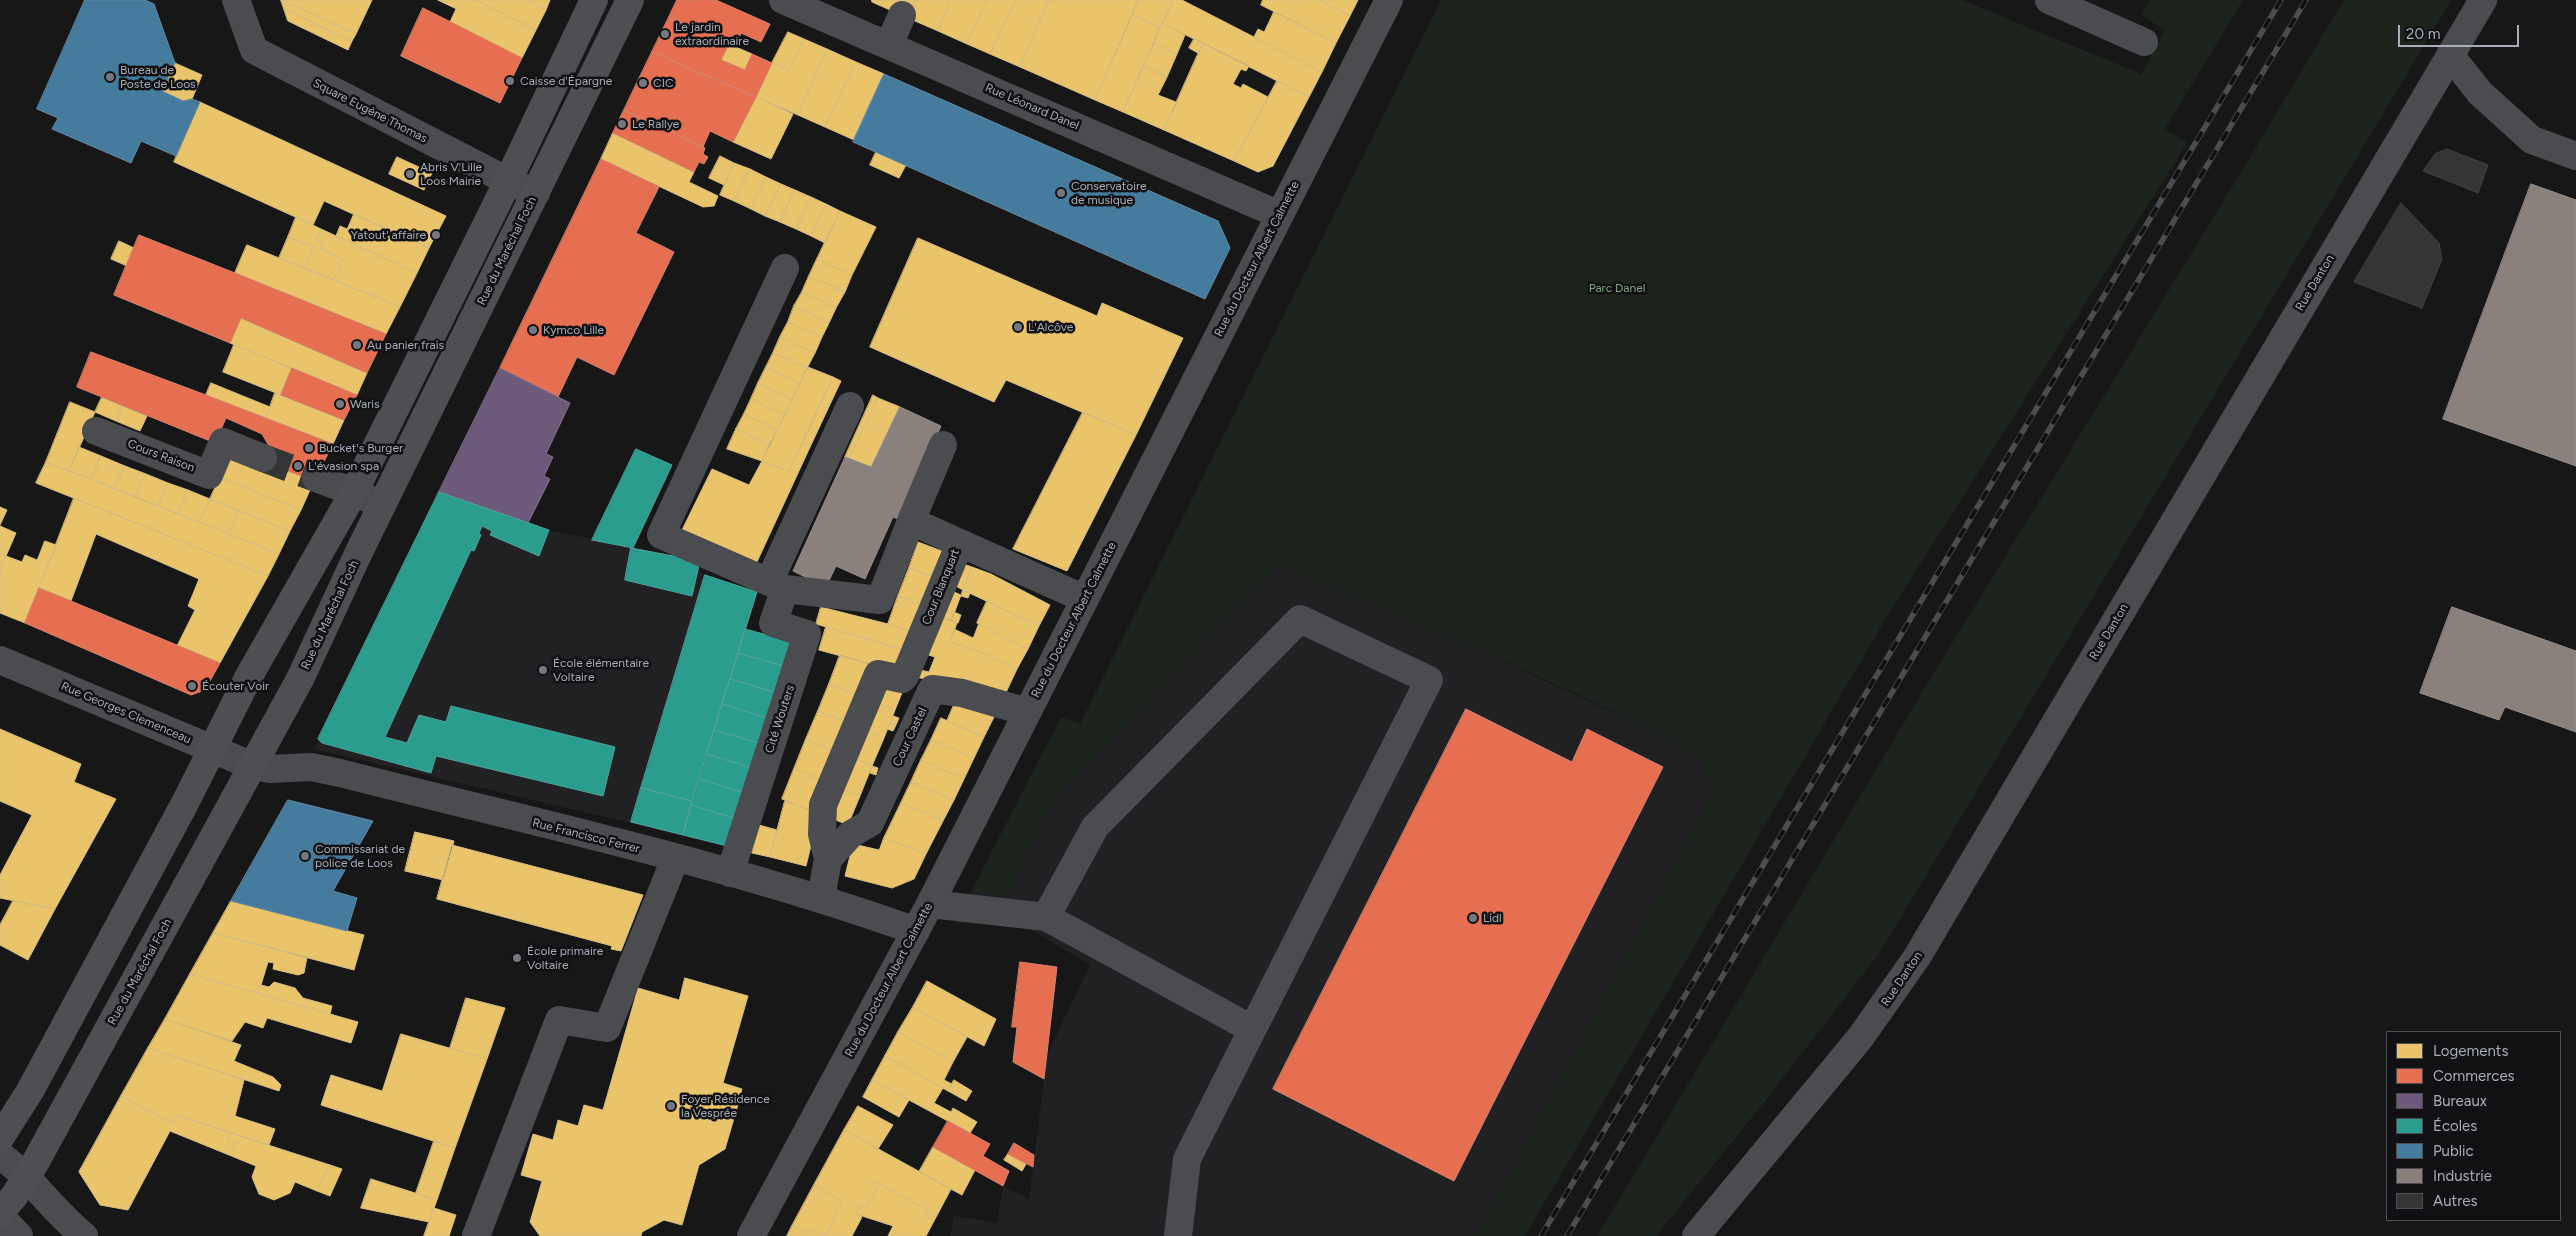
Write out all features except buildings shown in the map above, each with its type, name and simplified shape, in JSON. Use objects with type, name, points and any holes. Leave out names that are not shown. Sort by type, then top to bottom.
[{"type":"main road","points":[[0,1138],[30,1091],[213,748],[245,684],[354,492],[508,181],[594,0]]},
{"type":"main road","name":"Rue du Maréchal Foch","points":[[0,1215],[26,1178],[300,680],[382,505],[630,0]]},
{"type":"street","name":"Square Eugène Thomas","points":[[236,0],[254,50],[508,181],[536,193]]},
{"type":"street","name":"Rue Léonard Danel","points":[[783,0],[1280,215]]},
{"type":"street","name":"Rue du Docteur Albert Calmette","points":[[751,1236],[930,904],[1389,0]]},
{"type":"street","points":[[2049,0],[2144,42]]},
{"type":"street","name":"Rue Danton","points":[[1696,1236],[1860,1038],[1918,957],[2483,0]]},
{"type":"street","points":[[889,45],[902,15]]},
{"type":"street","points":[[2450,54],[2480,93],[2532,140],[2576,156]]},
{"type":"street","points":[[785,268],[661,535],[777,586],[880,600],[943,445]]},
{"type":"street","points":[[777,586],[850,406]]},
{"type":"street","name":"Cours Raison","points":[[96,431],[209,475],[223,442],[263,458]]},
{"type":"street","points":[[316,478],[382,505]]},
{"type":"street","points":[[911,521],[960,543]]},
{"type":"street","name":"Cour Blanquart","points":[[828,859],[822,834],[823,805],[878,674],[902,679],[905,676],[960,543],[1085,600]]},
{"type":"street","name":"Cité Wouters","points":[[730,873],[807,634],[773,623],[777,586]]},
{"type":"street","points":[[1046,917],[1095,827],[1300,619],[1429,680],[1187,1159],[1178,1236]]},
{"type":"street","name":"Rue Georges Clemenceau","points":[[0,660],[253,766]]},
{"type":"street","name":"Cour Castel","points":[[828,859],[851,834],[870,823],[932,689],[962,693],[1027,712]]},
{"type":"street","name":"Rue Francisco Ferrer","points":[[253,766],[270,770],[301,767],[324,769],[730,873],[821,898],[916,931]]},
{"type":"street","points":[[476,1236],[558,1020],[607,1028],[675,859]]},
{"type":"street","points":[[821,898],[828,859]]},
{"type":"street","points":[[930,904],[1046,917],[1252,1029]]},
{"type":"street","points":[[0,1155],[26,1178],[64,1219],[84,1236]]},
{"type":"street","points":[[0,1215],[19,1236]]},
{"type":"shaded area","name":"École élémentaire Voltaire","points":[[439,492],[549,530],[700,561],[698,572],[757,592],[683,835],[314,749]]},
{"type":"shaded area","points":[[1279,565],[1470,646],[1656,732],[1702,758],[1711,794],[1476,1236],[950,1236],[954,1216],[997,1223],[1003,1186],[1029,1199],[1047,1055],[1090,965],[1023,925],[956,923],[971,892],[1008,896],[1054,799]]},
{"type":"green space","name":"Parc Danel","points":[[1441,0],[1962,0],[2141,74],[2165,31],[2141,14],[2150,0],[2243,0],[2165,129],[2187,143],[1886,618],[1525,1236],[1476,1236],[1711,794],[1702,758],[1651,730],[1546,680],[1279,565],[1054,799],[1008,896],[971,892],[1061,717],[1080,724]]},
{"type":"green space","points":[[2344,0],[2451,0],[1878,955],[1762,1105],[1656,1236],[1597,1236],[1940,663],[2245,166]]},
{"type":"tunnel","points":[[263,458],[316,478]]},
{"type":"railway","points":[[1541,1236],[2281,0]]},
{"type":"railway","points":[[1567,1236],[2306,0]]},
{"type":"place","name":"Le jardin extraordinaire","points":[[665,34]]},
{"type":"place","name":"Bureau de Poste de Loos","points":[[110,77]]},
{"type":"place","name":"Caisse d'Épargne","points":[[510,81]]},
{"type":"place","name":"CIC","points":[[643,83]]},
{"type":"place","name":"Le Rallye","points":[[622,124]]},
{"type":"place","name":"Abris V'Lille Loos Mairie","points":[[410,174]]},
{"type":"place","name":"Conservatoire de musique","points":[[1061,193]]},
{"type":"place","name":"Yatout' affaire","points":[[436,235]]},
{"type":"place","name":"L'Alcôve","points":[[1018,327]]},
{"type":"place","name":"Kymco Lille","points":[[533,330]]},
{"type":"place","name":"Au panier frais","points":[[357,345]]},
{"type":"place","name":"Waris","points":[[340,404]]},
{"type":"place","name":"Bucket's Burger","points":[[309,448]]},
{"type":"place","name":"L'évasion spa","points":[[298,466]]},
{"type":"place","name":"École élémentaire Voltaire","points":[[543,670]]},
{"type":"place","name":"Écouter Voir","points":[[192,686]]},
{"type":"place","name":"Commissariat de police de Loos","points":[[305,856]]},
{"type":"place","name":"Lidl","points":[[1473,918]]},
{"type":"place","name":"École primaire Voltaire","points":[[517,958]]},
{"type":"place","name":"Foyer Résidence la Vesprée","points":[[671,1106]]}]
